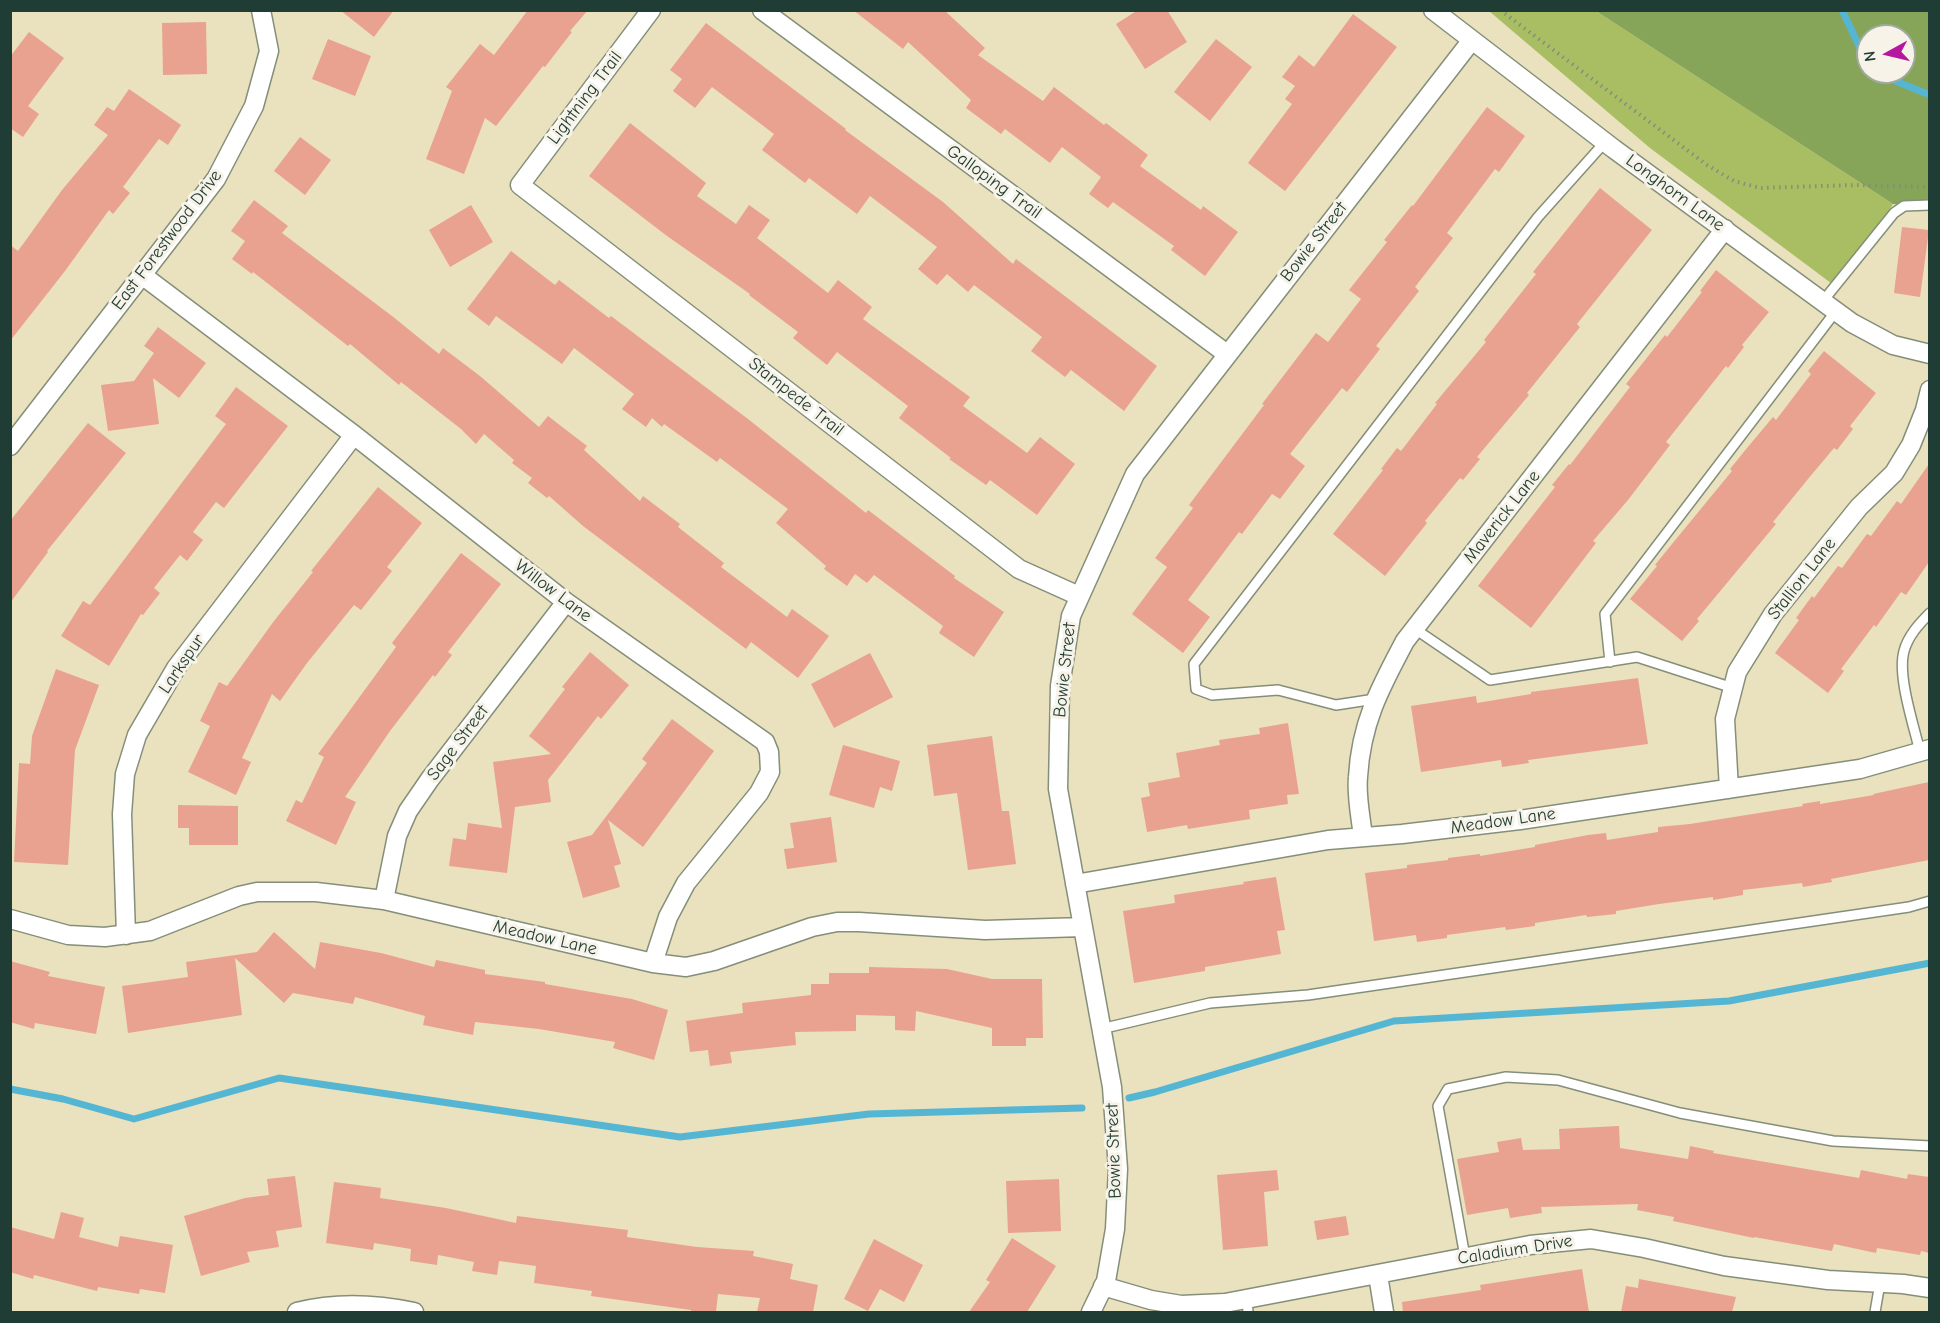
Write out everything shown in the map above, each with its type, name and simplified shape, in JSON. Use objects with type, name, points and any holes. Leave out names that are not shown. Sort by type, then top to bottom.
[{"type":"street","name":"East Forestwood Drive","points":[[10,446],[216,179],[254,106],[269,51],[261,10]]},
{"type":"street","name":"Lightning Trail","points":[[520,185],[651,10]]},
{"type":"street","name":"Galloping Trail","points":[[762,10],[1227,354]]},
{"type":"street","name":"Longhorn Lane","points":[[1433,10],[1605,142],[1829,306],[1877,338],[1902,348],[1929,354]]},
{"type":"street","name":"Bowie Street","points":[[1091,1312],[1106,1281],[1115,1229],[1118,1169],[1112,1087],[1058,789],[1060,686],[1071,616],[1135,474],[1472,40]]},
{"type":"street","name":"Stampede Trail","points":[[520,185],[1019,569],[1079,596]]},
{"type":"street","name":"Maverick Lane","points":[[1363,837],[1357,778],[1362,739],[1375,699],[1405,641],[1725,229]]},
{"type":"street","name":"Willow Lane","points":[[142,275],[354,435],[566,603],[765,742],[769,752],[770,772],[759,793],[686,882],[668,917],[653,963]]},
{"type":"street","name":"Stallion Lane","points":[[1729,789],[1725,719],[1737,672],[1773,614],[1859,507],[1894,473],[1911,445],[1925,410],[1929,390]]},
{"type":"street","name":"Larkspur","points":[[126,935],[122,814],[125,774],[138,735],[176,668],[354,435]]},
{"type":"street","name":"Sage Street","points":[[384,900],[398,836],[408,811],[430,778],[566,603]]},
{"type":"street","name":"Meadow Lane","points":[[1075,884],[1328,840],[1520,820],[1860,769],[1925,751]]},
{"type":"street","name":"Meadow Lane","points":[[10,919],[68,935],[105,937],[150,931],[239,896],[257,892],[316,892],[384,900],[653,963],[686,967],[714,961],[813,927],[837,922],[985,930],[1083,927]]},
{"type":"street","name":"Caladium Drive","points":[[1103,1287],[1151,1300],[1181,1305],[1225,1303],[1247,1306],[1465,1257],[1530,1245],[1591,1239],[1724,1266],[1828,1280],[1929,1288]]},
{"type":"street","points":[[1378,1275],[1384,1312]]},
{"type":"street","points":[[297,1312],[345,1304],[388,1306],[414,1312]]},
{"type":"lane","points":[[1375,699],[1336,705],[1278,690],[1212,695],[1196,689],[1194,664],[1538,217],[1605,142]]},
{"type":"lane","points":[[1610,662],[1605,614],[1894,213],[1904,206],[1929,205]]},
{"type":"lane","points":[[1925,751],[1903,678],[1902,664],[1910,637],[1929,613]]},
{"type":"lane","points":[[1414,629],[1490,680],[1637,657],[1733,688]]},
{"type":"lane","points":[[1101,1029],[1210,1003],[1319,993],[1909,907],[1929,901]]},
{"type":"lane","points":[[1465,1257],[1438,1106],[1448,1089],[1506,1077],[1558,1080],[1680,1113],[1833,1142],[1929,1146]]},
{"type":"lane","points":[[1875,1312],[1880,1283]]},
{"type":"path","points":[[1500,10],[1707,165],[1734,181],[1760,188],[1876,185],[1929,187]]},
{"type":"green space","points":[[1489,11],[1596,11],[1893,204],[1839,289],[1650,148]]},
{"type":"green space","points":[[1596,11],[1929,11],[1929,207],[1893,204]]},
{"type":"building","points":[[340,10],[394,10],[374,37]]},
{"type":"building","points":[[528,10],[588,10],[496,126],[485,118],[464,174],[426,159],[452,91],[446,87],[480,44],[494,55]]},
{"type":"building","points":[[853,10],[944,10],[985,48],[978,55],[1043,101],[1054,87],[1148,155],[1140,166],[1201,210],[1203,206],[1238,232],[1205,276],[1171,250],[1174,246],[1113,202],[1108,208],[1089,194],[1101,177],[1062,147],[1050,163],[1005,129],[1001,134],[966,108],[971,100],[908,42],[903,49]]},
{"type":"building","points":[[1138,10],[1167,10],[1187,42],[1145,69],[1116,24]]},
{"type":"building","points":[[1353,14],[1397,47],[1285,191],[1248,163],[1292,104],[1285,99],[1295,86],[1282,77],[1299,55],[1314,67]]},
{"type":"building","points":[[206,22],[207,74],[163,75],[162,23]]},
{"type":"building","points":[[706,23],[943,202],[1013,264],[1016,259],[1157,366],[1124,411],[1071,370],[1065,377],[1031,351],[1042,337],[974,285],[968,292],[947,274],[937,285],[918,269],[937,247],[870,196],[857,214],[809,178],[805,183],[762,150],[774,134],[712,87],[695,108],[673,91],[682,79],[670,70]]},
{"type":"building","points":[[29,32],[64,58],[28,106],[39,114],[23,137],[10,128],[10,57]]},
{"type":"building","points":[[328,39],[371,56],[355,96],[312,79]]},
{"type":"building","points":[[1216,39],[1252,67],[1210,121],[1174,92]]},
{"type":"building","points":[[129,89],[181,125],[168,145],[159,139],[123,187],[130,193],[113,214],[109,210],[10,341],[10,245],[18,251],[62,190],[108,135],[94,125],[107,107],[114,111]]},
{"type":"building","points":[[1487,107],[1525,136],[1499,172],[1495,169],[1447,233],[1453,238],[1415,287],[1419,291],[1376,346],[1380,349],[1347,392],[1342,388],[1290,454],[1305,466],[1280,499],[1272,494],[1242,534],[1239,532],[1188,600],[1210,617],[1183,653],[1132,614],[1167,567],[1155,558],[1193,508],[1189,505],[1316,333],[1328,342],[1361,299],[1349,290],[1387,242],[1384,240],[1413,206]]},
{"type":"building","points":[[630,123],[706,183],[697,196],[736,224],[749,205],[770,220],[757,238],[828,293],[838,280],[872,307],[863,319],[970,397],[963,406],[1027,453],[1040,437],[1075,464],[1037,515],[990,480],[986,485],[949,459],[951,458],[899,418],[908,406],[837,352],[827,365],[793,338],[798,332],[589,176]]},
{"type":"building","points":[[300,137],[331,160],[305,195],[274,171]]},
{"type":"building","points":[[1600,188],[1652,230],[1577,324],[1580,327],[1527,393],[1529,395],[1477,457],[1480,459],[1463,480],[1460,478],[1425,521],[1427,523],[1385,576],[1333,534],[1383,470],[1381,469],[1397,448],[1401,451],[1437,404],[1435,403],[1486,342],[1484,340],[1536,274],[1533,272]]},
{"type":"building","points":[[254,200],[288,226],[282,233],[439,354],[443,348],[480,376],[539,427],[548,416],[587,446],[584,450],[640,501],[643,496],[680,524],[678,527],[724,563],[721,567],[787,617],[792,609],[829,636],[798,678],[751,642],[746,649],[583,526],[549,496],[547,498],[528,483],[532,478],[512,463],[514,460],[484,434],[476,444],[461,429],[401,382],[399,385],[350,344],[348,346],[253,272],[252,274],[232,259],[245,241],[231,231]]},
{"type":"building","points":[[471,205],[493,242],[450,267],[429,230]]},
{"type":"building","points":[[1902,227],[1929,230],[1920,297],[1894,293]]},
{"type":"building","points":[[511,251],[555,285],[559,280],[609,318],[611,316],[748,419],[866,513],[868,510],[955,576],[954,578],[1004,612],[974,657],[939,633],[943,626],[874,575],[867,583],[855,574],[847,586],[824,569],[826,566],[776,523],[788,509],[720,458],[717,462],[664,424],[662,427],[652,418],[646,427],[622,409],[634,394],[574,348],[562,364],[496,316],[489,326],[467,309]]},
{"type":"building","points":[[1716,270],[1769,312],[1742,345],[1744,347],[1728,368],[1726,366],[1666,442],[1670,445],[1593,541],[1596,543],[1531,628],[1478,586],[1555,487],[1552,485],[1630,387],[1626,384],[1665,335],[1667,337]]},
{"type":"building","points":[[158,327],[206,363],[179,398],[153,378],[159,424],[108,431],[101,385],[134,381],[154,353],[144,346]]},
{"type":"building","points":[[1824,351],[1876,393],[1850,426],[1853,429],[1837,450],[1834,448],[1773,522],[1776,524],[1697,619],[1699,621],[1682,641],[1630,599],[1732,471],[1730,469],[1747,448],[1773,417],[1776,420],[1811,374],[1808,371]]},
{"type":"building","points":[[236,387],[288,426],[224,508],[216,502],[193,532],[203,540],[187,561],[180,555],[154,588],[160,593],[143,615],[141,614],[109,666],[61,636],[83,601],[90,605],[226,424],[215,416]]},
{"type":"building","points":[[88,423],[126,453],[47,551],[10,603],[10,521]]},
{"type":"building","points":[[1929,464],[1929,562],[1906,595],[1901,592],[1876,627],[1874,625],[1841,669],[1844,671],[1828,693],[1775,653],[1799,620],[1796,618],[1812,596],[1814,598],[1838,566],[1842,568],[1867,534],[1871,536],[1897,501],[1901,504]]},
{"type":"building","points":[[378,487],[422,523],[387,567],[392,571],[361,610],[354,605],[307,663],[280,701],[272,694],[242,758],[251,762],[236,795],[188,772],[210,726],[200,721],[219,682],[227,686],[313,572],[311,571]]},
{"type":"building","points":[[461,553],[501,584],[448,652],[452,655],[435,677],[433,675],[390,731],[345,797],[356,802],[336,845],[286,821],[296,800],[302,803],[324,757],[318,754],[396,647],[392,643]]},
{"type":"building","points":[[590,652],[629,685],[601,719],[598,716],[548,780],[551,802],[515,807],[507,873],[449,866],[453,838],[466,840],[468,823],[502,828],[493,762],[551,754],[529,736],[565,689],[562,687]]},
{"type":"building","points":[[870,653],[893,697],[834,728],[811,684]]},
{"type":"building","points":[[56,669],[99,685],[75,750],[68,865],[14,862],[19,763],[30,764],[32,736]]},
{"type":"building","points":[[1638,678],[1648,744],[1528,760],[1529,763],[1502,767],[1501,760],[1421,772],[1411,706],[1476,696],[1477,703],[1531,694],[1531,692]]},
{"type":"building","points":[[672,719],[714,751],[643,847],[608,820],[621,864],[614,866],[620,887],[583,898],[567,842],[592,835],[647,763],[642,759]]},
{"type":"building","points":[[1288,723],[1299,794],[1287,795],[1288,804],[1249,810],[1250,819],[1188,829],[1187,825],[1147,832],[1141,798],[1150,796],[1148,783],[1180,777],[1176,753],[1220,745],[1219,740],[1260,734],[1259,728]]},
{"type":"building","points":[[992,736],[1002,811],[1009,811],[1016,864],[968,870],[957,793],[934,796],[927,745]]},
{"type":"building","points":[[843,745],[900,761],[892,791],[880,787],[874,808],[829,795]]},
{"type":"building","points":[[1929,782],[1929,860],[1831,879],[1832,882],[1803,887],[1802,883],[1743,890],[1743,895],[1713,900],[1713,897],[1659,904],[1616,911],[1616,914],[1587,917],[1586,915],[1535,923],[1535,926],[1506,930],[1505,927],[1447,935],[1447,938],[1417,942],[1416,935],[1374,941],[1365,873],[1407,868],[1407,865],[1448,860],[1448,858],[1480,854],[1480,856],[1535,847],[1535,845],[1588,835],[1606,833],[1607,840],[1658,832],[1658,827],[1803,806],[1802,804],[1820,801],[1820,804],[1874,795]]},
{"type":"building","points":[[178,805],[238,806],[238,845],[189,845],[189,828],[178,828]]},
{"type":"building","points":[[831,817],[837,862],[787,869],[784,849],[794,848],[790,823]]},
{"type":"building","points":[[1276,877],[1285,930],[1277,931],[1281,954],[1205,967],[1205,971],[1134,983],[1123,911],[1175,903],[1174,895]]},
{"type":"building","points":[[274,932],[315,969],[320,942],[381,953],[434,967],[436,960],[485,970],[485,974],[545,982],[545,984],[632,999],[668,1010],[654,1060],[613,1048],[615,1042],[539,1029],[475,1022],[473,1035],[423,1025],[425,1016],[355,997],[353,1004],[293,993],[284,1003],[235,958],[242,1015],[128,1033],[122,986],[188,977],[186,962],[257,952]]},
{"type":"building","points":[[10,961],[50,972],[48,976],[105,987],[96,1034],[35,1023],[34,1029],[10,1022]]},
{"type":"building","points":[[869,967],[947,969],[992,979],[1042,979],[1043,1038],[1026,1038],[1026,1046],[992,1046],[992,1028],[916,1011],[915,1031],[895,1030],[895,1016],[856,1015],[856,1031],[795,1032],[796,1045],[730,1052],[732,1063],[710,1066],[708,1050],[690,1052],[686,1021],[743,1013],[742,1003],[811,995],[811,984],[829,984],[829,973],[869,973]]},
{"type":"building","points":[[1619,1126],[1620,1148],[1688,1159],[1690,1146],[1714,1151],[1713,1153],[1859,1178],[1861,1170],[1907,1179],[1908,1174],[1929,1177],[1929,1253],[1921,1251],[1920,1255],[1877,1248],[1876,1253],[1834,1244],[1832,1251],[1754,1238],[1673,1221],[1674,1217],[1637,1210],[1638,1204],[1541,1207],[1542,1213],[1510,1218],[1508,1208],[1467,1215],[1457,1159],[1499,1152],[1497,1142],[1521,1138],[1523,1150],[1560,1149],[1559,1129]]},
{"type":"building","points":[[1277,1170],[1279,1190],[1264,1192],[1268,1246],[1223,1250],[1217,1175]]},
{"type":"building","points":[[295,1176],[302,1227],[276,1231],[279,1247],[247,1252],[250,1262],[201,1276],[184,1216],[245,1198],[269,1195],[267,1179]]},
{"type":"building","points":[[1059,1179],[1061,1231],[1008,1233],[1006,1181]]},
{"type":"building","points":[[334,1182],[381,1188],[380,1198],[446,1208],[516,1223],[517,1216],[628,1230],[627,1237],[697,1247],[754,1251],[753,1256],[793,1264],[790,1279],[818,1285],[813,1312],[757,1312],[760,1298],[718,1294],[716,1312],[691,1312],[691,1310],[591,1296],[592,1291],[534,1283],[536,1266],[499,1261],[497,1275],[472,1271],[474,1262],[438,1255],[437,1265],[410,1261],[411,1249],[374,1243],[373,1250],[326,1243]]},
{"type":"building","points":[[61,1212],[84,1218],[79,1237],[118,1247],[120,1236],[173,1245],[165,1293],[140,1289],[139,1294],[98,1287],[97,1291],[34,1275],[33,1279],[10,1272],[10,1227],[54,1239]]},
{"type":"building","points":[[1346,1216],[1349,1235],[1317,1240],[1314,1221]]},
{"type":"building","points":[[1012,1238],[1056,1266],[1027,1312],[969,1312],[990,1282],[986,1280]]},
{"type":"building","points":[[874,1239],[923,1265],[904,1302],[880,1289],[868,1311],[844,1299]]},
{"type":"building","points":[[1582,1269],[1589,1312],[1403,1312],[1402,1302],[1481,1290],[1480,1285]]},
{"type":"building","points":[[1639,1279],[1736,1297],[1732,1312],[1621,1312],[1626,1286],[1638,1288]]},
{"type":"waterway","points":[[1842,10],[1856,40]]},
{"type":"waterway","points":[[1903,84],[1930,95]]},
{"type":"waterway","points":[[1129,1098],[1394,1021],[1729,1001],[1930,963]]},
{"type":"waterway","points":[[10,1089],[63,1099],[134,1119],[279,1078],[680,1137],[869,1114],[1082,1108]]}]
